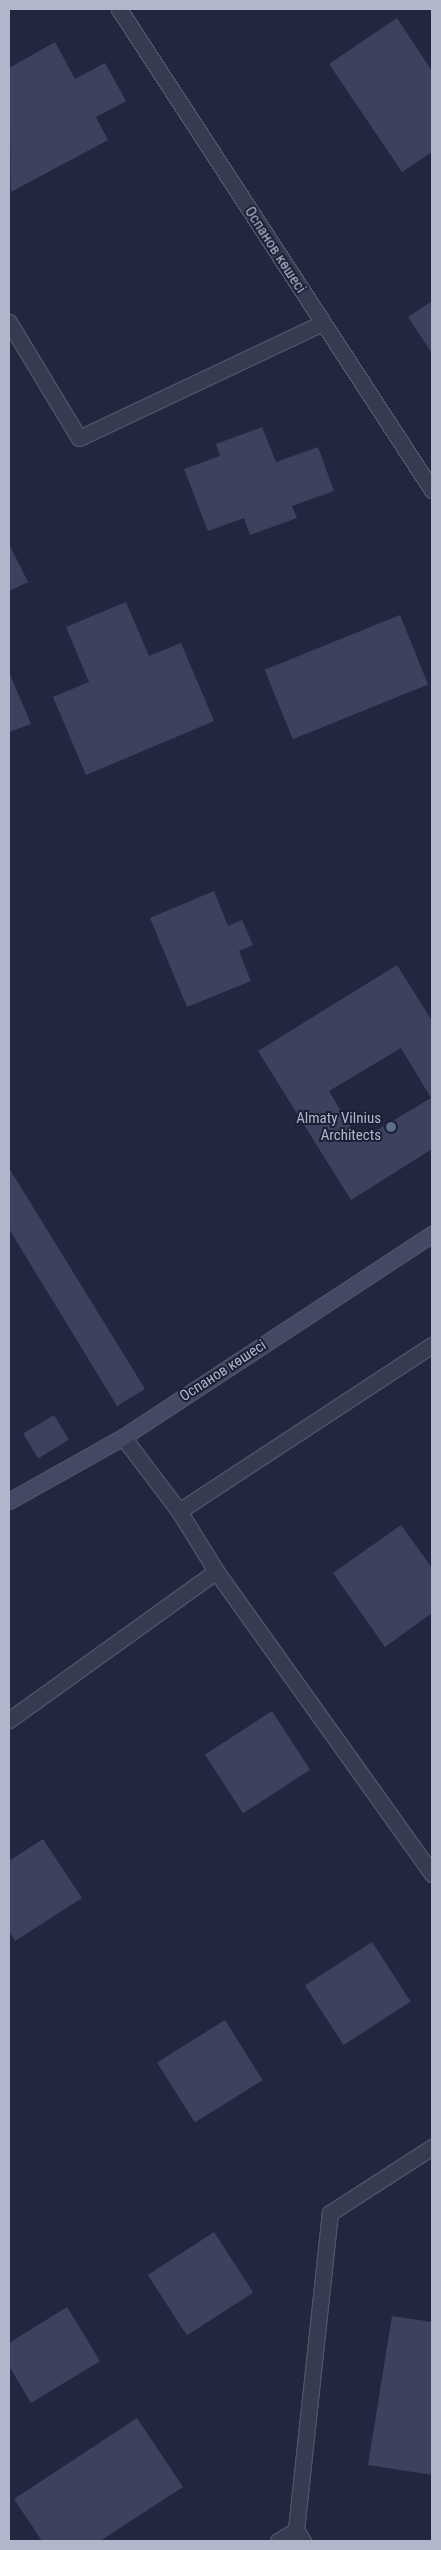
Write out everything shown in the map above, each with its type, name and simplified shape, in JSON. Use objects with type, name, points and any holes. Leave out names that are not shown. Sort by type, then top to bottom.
[{"type":"street","name":"Оспанов көшесі","points":[[119,9],[432,490]]},
{"type":"street","points":[[9,322],[79,438],[322,323]]},
{"type":"street","name":"Оспанов көшесі","points":[[9,1501],[122,1437],[432,1234]]},
{"type":"street","points":[[179,1511],[432,1345]]},
{"type":"street","points":[[122,1437],[179,1511],[216,1571],[432,1874]]},
{"type":"street","points":[[9,1720],[216,1571]]},
{"type":"street","points":[[278,2541],[299,2536],[330,2213],[432,2147]]},
{"type":"building","points":[[397,18],[432,71],[432,152],[402,172],[329,64]]},
{"type":"building","points":[[55,42],[75,79],[105,63],[126,101],[96,117],[108,140],[11,192],[9,68]]},
{"type":"building","points":[[432,301],[432,351],[431,352],[408,317]]},
{"type":"building","points":[[262,427],[276,462],[318,447],[334,491],[292,506],[297,518],[250,535],[244,518],[208,531],[184,469],[220,456],[216,444]]},
{"type":"building","points":[[9,544],[28,582],[9,591]]},
{"type":"building","points":[[126,602],[149,656],[181,643],[214,721],[86,775],[53,697],[89,682],[66,627]]},
{"type":"building","points":[[400,615],[428,685],[293,739],[265,670]]},
{"type":"building","points":[[9,672],[31,724],[9,732]]},
{"type":"building","points":[[214,891],[228,926],[242,920],[253,945],[239,951],[251,981],[187,1007],[150,918]]},
{"type":"building","points":[[397,965],[432,1021],[432,1149],[351,1200],[258,1051]],"holes":[[[401,1048],[431,1098],[359,1141],[329,1091]]]},
{"type":"building","points":[[9,1168],[145,1389],[117,1406],[9,1229]]},
{"type":"building","points":[[54,1415],[69,1440],[38,1458],[23,1434]]},
{"type":"building","points":[[401,1525],[432,1568],[432,1613],[385,1647],[333,1573]]},
{"type":"building","points":[[272,1711],[310,1770],[243,1813],[205,1755]]},
{"type":"building","points":[[43,1839],[82,1898],[15,1941],[9,1931],[9,1861]]},
{"type":"building","points":[[372,1942],[411,2002],[344,2045],[305,1986]]},
{"type":"building","points":[[225,2020],[263,2080],[195,2123],[157,2062]]},
{"type":"building","points":[[214,2232],[253,2292],[187,2335],[148,2275]]},
{"type":"building","points":[[67,2307],[100,2361],[31,2403],[9,2366],[9,2343]]},
{"type":"building","points":[[392,2316],[432,2322],[432,2475],[368,2465]]},
{"type":"building","points":[[137,2418],[183,2487],[100,2541],[42,2541],[14,2499]]},
{"type":"place","name":"Almaty Vilnius Architects","points":[[391,1127]]}]
